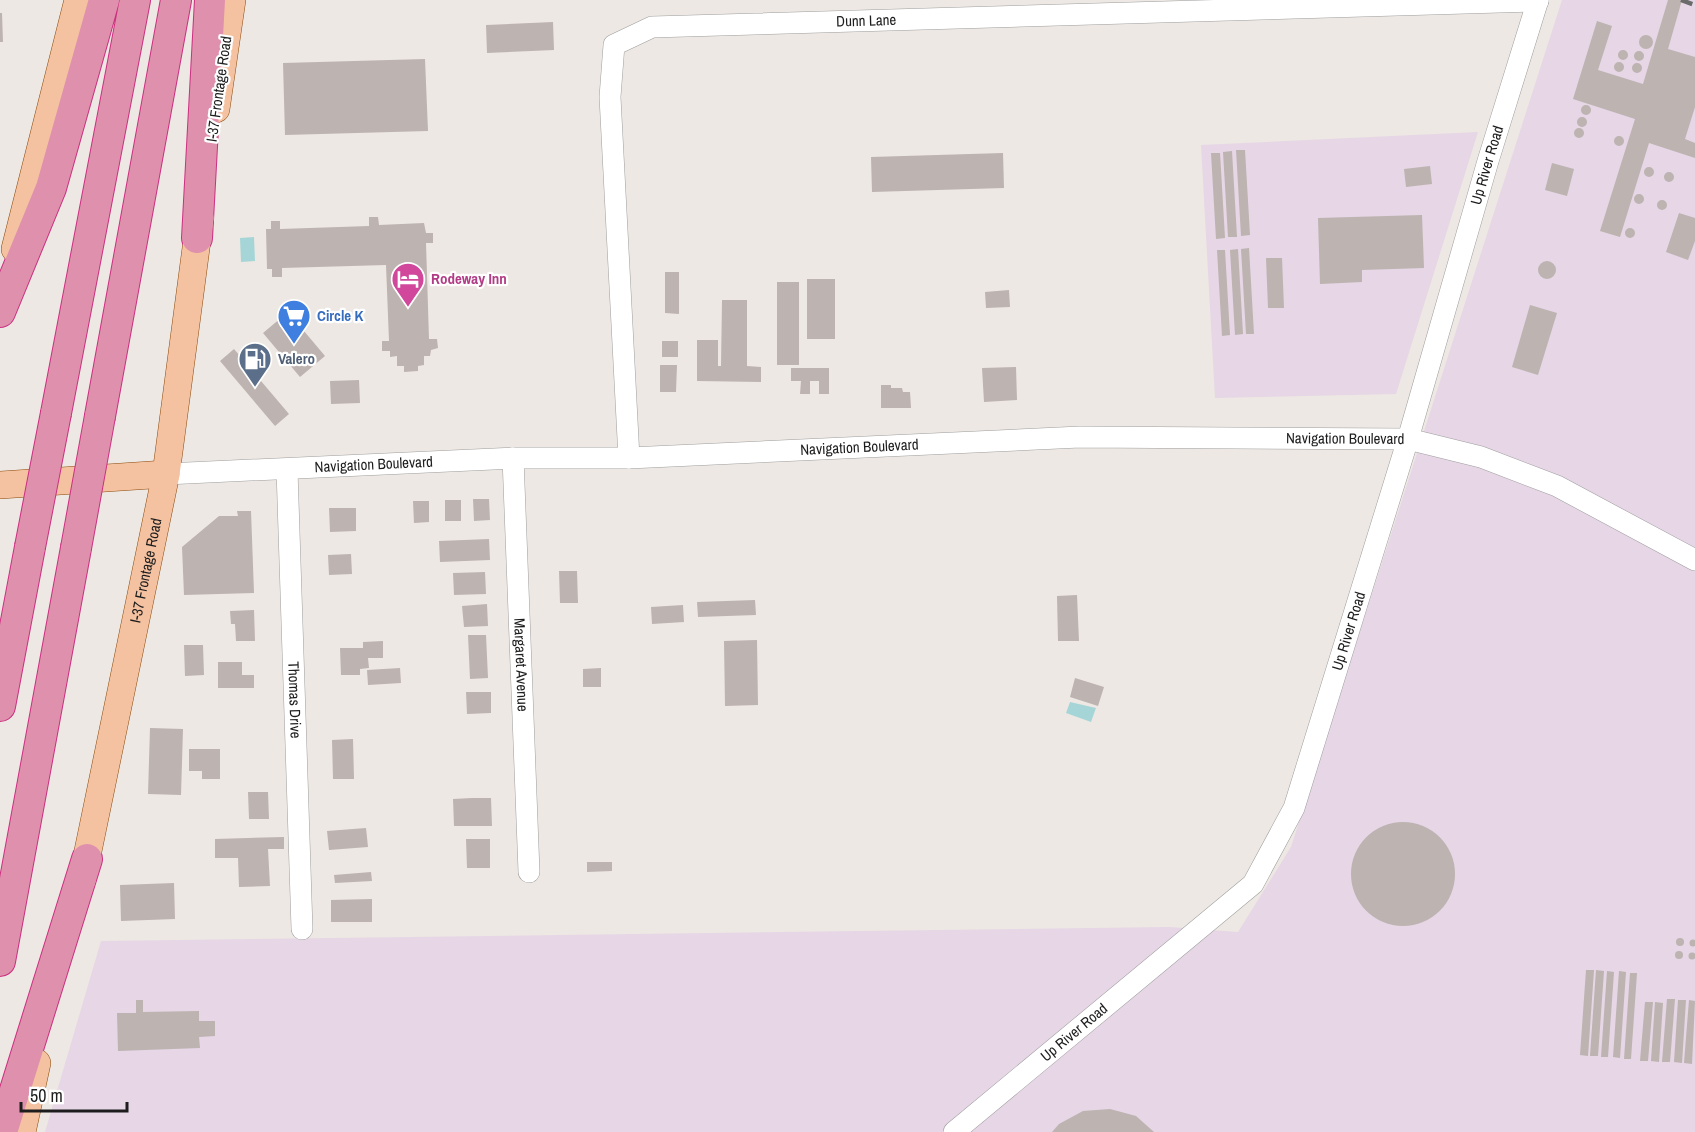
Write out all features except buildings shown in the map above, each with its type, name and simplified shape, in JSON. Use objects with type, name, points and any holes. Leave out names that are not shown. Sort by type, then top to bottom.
[{"type":"highway","points":[[0,312],[51,189],[104,0]]},
{"type":"highway","points":[[0,706],[135,0]]},
{"type":"highway","points":[[0,961],[177,0]]},
{"type":"highway","points":[[197,238],[210,0]]},
{"type":"highway","points":[[2,1132],[87,859]]},
{"type":"main road","points":[[0,307],[78,0]]},
{"type":"main road","name":"I-37 Frontage Road","points":[[22,1132],[87,859],[166,474],[197,238],[232,0]]},
{"type":"main road","name":"Navigation Boulevard","points":[[0,485],[166,474]]},
{"type":"street","name":"Up River Road","points":[[954,1132],[1253,884],[1294,808],[1408,439],[1488,161],[1538,0]]},
{"type":"street","name":"Dunn Lane","points":[[629,459],[610,97],[614,45],[652,27],[1538,0]]},
{"type":"street","name":"Navigation Boulevard","points":[[166,474],[513,458],[629,459],[1080,437],[1408,439],[1481,457],[1557,486],[1695,560]]},
{"type":"street","name":"Margaret Avenue","points":[[513,458],[529,872]]},
{"type":"street","name":"Thomas Drive","points":[[287,470],[302,928]]},
{"type":"shaded area","points":[[1562,0],[1695,0],[1695,1132],[45,1132],[101,941],[1169,927],[1238,932],[1291,847]]},
{"type":"shaded area","points":[[1478,132],[1396,394],[1215,398],[1201,145]]},
{"type":"water","points":[[254,237],[255,261],[241,262],[240,238]]},
{"type":"water","points":[[1070,702],[1096,708],[1091,722],[1066,713]]},
{"type":"railway","points":[[1681,0],[1695,5]]},
{"type":"place","name":"Rodeway Inn","points":[[408,308]]},
{"type":"place","name":"Circle K","points":[[294,345]]},
{"type":"place","name":"Valero","points":[[255,388]]}]
